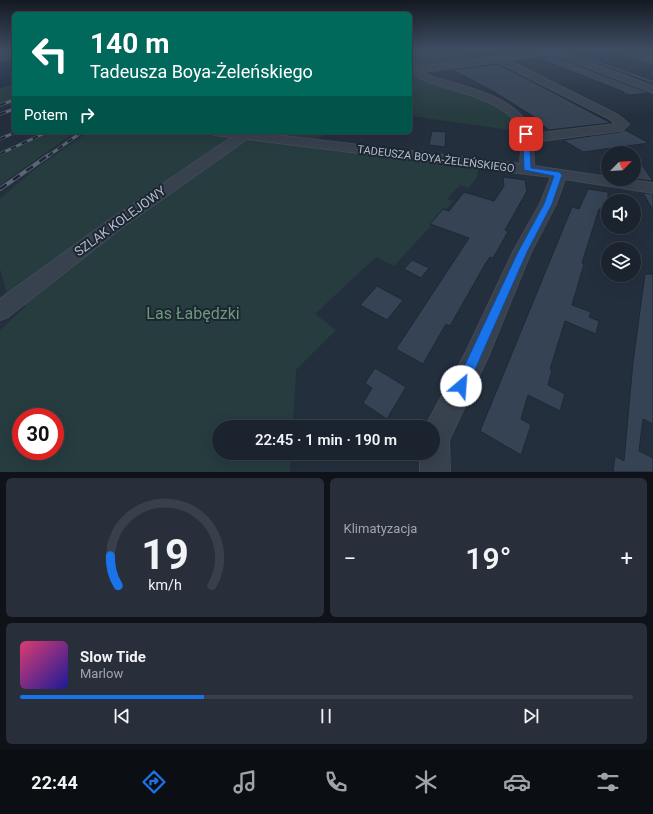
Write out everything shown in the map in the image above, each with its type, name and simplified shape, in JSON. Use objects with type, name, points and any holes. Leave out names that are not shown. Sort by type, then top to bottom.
[{"type":"street","points":[[417,72],[426,78],[494,102],[512,111],[518,116],[526,139],[527,170]]},
{"type":"street","points":[[525,72],[614,117],[623,124],[619,127],[526,139]]},
{"type":"street","points":[[607,72],[653,90]]},
{"type":"street","points":[[494,102],[511,99]]},
{"type":"street","name":"TADEUSZA BOYA-ŻELEŃSKIEGO","points":[[230,134],[527,170],[653,188]]},
{"type":"street","name":"SZLAK KOLEJOWY","points":[[0,311],[114,225],[243,136]]},
{"type":"street","points":[[435,472],[434,439],[475,359],[522,252],[548,204],[559,175]]},
{"type":"green space","points":[[412,72],[421,72],[422,74],[507,106],[523,118],[532,136],[517,131],[412,116],[412,96],[415,94],[412,90]]},
{"type":"green space","points":[[12,85],[12,103],[0,107],[0,88]]},
{"type":"green space","points":[[47,134],[72,134],[0,185],[0,156]]},
{"type":"green space","name":"Las Łabędzki","points":[[85,134],[324,134],[318,140],[479,166],[476,179],[468,188],[460,185],[447,199],[454,201],[394,266],[376,257],[315,314],[336,330],[296,370],[293,420],[212,420],[212,460],[291,460],[290,472],[0,472],[0,330],[26,306],[8,297],[0,269],[0,199],[31,172]]},
{"type":"water","points":[[0,72],[12,72],[12,85],[0,88]]},
{"type":"building","points":[[456,72],[513,72],[611,123],[549,130],[535,120],[539,120],[491,90]]},
{"type":"building","points":[[573,72],[595,72],[649,93],[631,95],[624,94],[624,92]]},
{"type":"building","points":[[621,72],[630,72],[653,80],[653,84]]},
{"type":"building","points":[[625,130],[649,143],[627,146],[601,146],[601,150],[583,152],[563,140]]},
{"type":"building","points":[[432,131],[446,132],[445,147],[429,145]]},
{"type":"building","points":[[641,163],[653,181],[641,180]]},
{"type":"building","points":[[503,177],[525,180],[527,191],[505,230],[508,232],[493,258],[490,257],[484,266],[450,326],[446,324],[423,364],[396,349],[469,238],[430,224],[443,209],[449,211],[464,192],[494,201],[504,186]]},
{"type":"building","points":[[588,189],[608,192],[608,194],[601,194],[601,210],[599,209],[582,263],[584,264],[572,305],[591,312],[589,317],[599,321],[596,334],[565,321],[550,369],[552,370],[548,385],[565,394],[560,411],[528,395],[521,419],[531,425],[521,455],[480,431],[572,207],[579,209]]},
{"type":"building","points":[[643,193],[653,194],[653,210]]},
{"type":"building","points":[[412,260],[429,268],[421,278],[404,269]]},
{"type":"building","points":[[645,274],[653,274],[653,424],[643,419],[639,451],[653,458],[653,472],[613,472],[615,456],[624,461],[633,362]]},
{"type":"building","points":[[377,286],[403,300],[387,320],[360,305]]},
{"type":"building","points":[[375,368],[406,387],[387,419],[363,403],[372,388],[365,383]]},
{"type":"railway","points":[[0,105],[12,101]]},
{"type":"railway","points":[[0,114],[12,110]]},
{"type":"railway","points":[[0,139],[12,134]]},
{"type":"railway","points":[[0,154],[43,134]]},
{"type":"railway","points":[[48,156],[79,134]]},
{"type":"railway","points":[[0,189],[49,155]]},
{"type":"route","points":[[461,386],[475,359],[522,252],[548,204],[559,175],[527,170],[526,134]]}]
